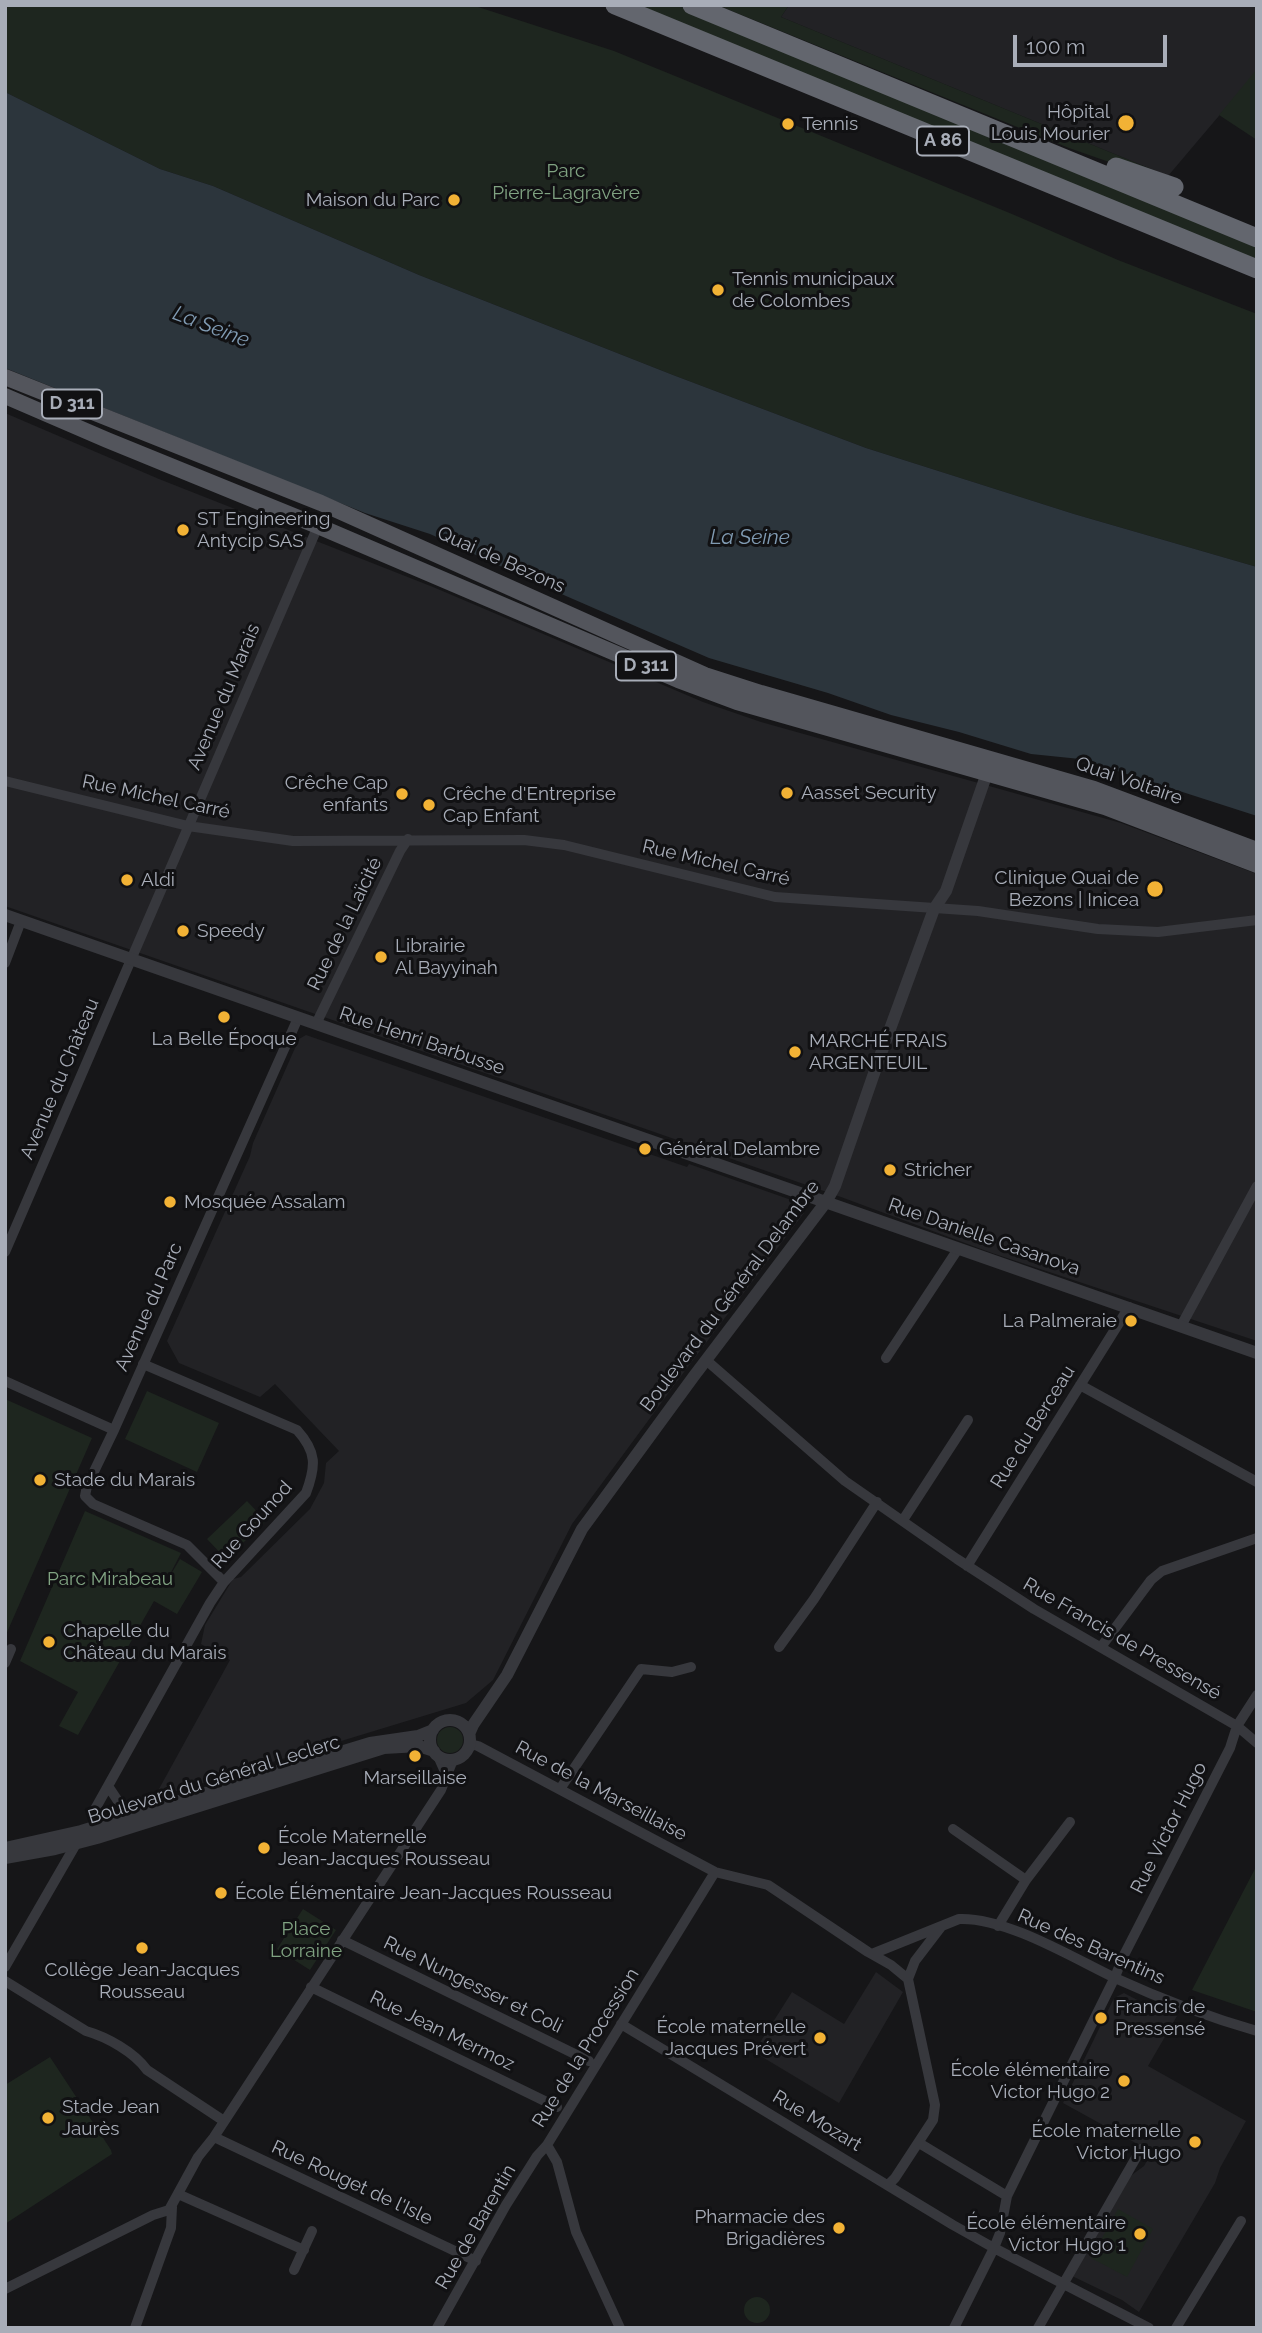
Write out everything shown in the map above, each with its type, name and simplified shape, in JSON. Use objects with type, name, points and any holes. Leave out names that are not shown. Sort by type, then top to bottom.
[{"type":"highway","name":"A 86","points":[[615,5],[1257,269]]},
{"type":"highway","name":"A 86","points":[[692,5],[1257,238]]},
{"type":"highway","points":[[1070,161],[1080,155],[1174,187]]},
{"type":"main road","name":"Quai de Bezons","points":[[5,377],[297,493],[705,675],[958,750],[987,765]]},
{"type":"main road","name":"Quai de Bezons","points":[[5,396],[678,680],[737,702],[987,765]]},
{"type":"main road","name":"D 311","points":[[5,408],[218,496],[235,500],[254,499]]},
{"type":"main road","points":[[297,493],[318,526],[363,522]]},
{"type":"main road","name":"Quai Voltaire","points":[[987,765],[1014,766],[1105,793],[1257,850]]},
{"type":"main road","name":"Quai Voltaire","points":[[987,765],[1257,865]]},
{"type":"street","name":"Avenue du Marais","points":[[131,960],[318,526]]},
{"type":"street","name":"Boulevard du Général Delambre","points":[[470,1739],[473,1725],[514,1664],[582,1529],[826,1202],[835,1186],[934,909],[946,891],[987,765]]},
{"type":"street","name":"Rue Michel Carré","points":[[5,781],[188,826],[293,841],[524,840],[564,845],[775,897],[978,911],[1098,929],[1158,932],[1257,920]]},
{"type":"street","name":"Rue de la Laïcité","points":[[316,1024],[408,839]]},
{"type":"street","name":"Rue Henri Barbusse","points":[[5,915],[826,1202]]},
{"type":"street","points":[[5,963],[20,921]]},
{"type":"street","name":"Avenue du Château","points":[[5,1252],[131,960]]},
{"type":"street","name":"Avenue du Parc","points":[[224,1582],[187,1545],[93,1504],[85,1496],[87,1486],[298,1018]]},
{"type":"street","points":[[1181,1326],[1257,1186]]},
{"type":"street","name":"Rue Danielle Casanova","points":[[826,1202],[1257,1353]]},
{"type":"street","points":[[886,1358],[958,1249]]},
{"type":"street","name":"Rue du Berceau","points":[[967,1566],[1129,1307]]},
{"type":"street","name":"Rue Francis de Pressensé","points":[[706,1360],[845,1481],[967,1566],[1034,1609],[1237,1726],[1257,1743]]},
{"type":"street","name":"Rue Gounod","points":[[94,1811],[210,1603],[224,1582],[306,1493],[313,1475],[313,1457],[308,1442],[297,1430],[143,1364]]},
{"type":"street","points":[[5,1381],[114,1430]]},
{"type":"street","points":[[1080,1385],[1257,1482]]},
{"type":"street","points":[[903,1520],[968,1420]]},
{"type":"street","points":[[779,1647],[814,1599],[877,1502]]},
{"type":"street","points":[[1101,1647],[1151,1580],[1161,1571],[1257,1538]]},
{"type":"street","points":[[5,1663],[11,1649]]},
{"type":"street","points":[[560,1789],[641,1669],[672,1672],[691,1667]]},
{"type":"street","name":"Rue Victor Hugo","points":[[954,2328],[994,2248],[1000,2233],[1007,2196],[1135,1933],[1230,1748],[1237,1726],[1257,1695]]},
{"type":"street","name":"Boulevard du Général Delambre","points":[[457,1721],[471,1714],[492,1697]]},
{"type":"street","points":[[436,1753],[453,1759],[462,1756],[470,1739],[464,1725],[457,1721],[444,1721],[433,1730],[430,1740],[436,1753],[446,1774]]},
{"type":"street","name":"Boulevard du Général Leclerc","points":[[5,1848],[41,1842],[132,1816],[370,1743],[418,1736],[433,1730]]},
{"type":"street","name":"Rue de la Marseillaise","points":[[470,1739],[715,1872],[768,1885],[891,1965],[908,1979]]},
{"type":"street","name":"Boulevard du Général Leclerc","points":[[5,1858],[76,1844],[370,1752],[393,1747],[423,1746],[436,1753]]},
{"type":"street","points":[[135,2328],[171,2228],[172,2207],[177,2194],[198,2157],[214,2137],[441,1790],[453,1759]]},
{"type":"street","points":[[108,1786],[132,1816]]},
{"type":"street","points":[[998,1926],[1026,1880],[1070,1822]]},
{"type":"street","points":[[953,1829],[1026,1880]]},
{"type":"street","points":[[5,1967],[76,1844]]},
{"type":"street","name":"Rue de la Procession","points":[[620,2328],[576,2232],[557,2162],[547,2145],[561,2110],[621,2024],[715,1872]]},
{"type":"street","name":"Rue des Barentins","points":[[872,1954],[959,1919],[973,1919],[1047,1944],[1115,1978],[1209,2016],[1257,2031]]},
{"type":"street","points":[[888,2185],[933,2120],[935,2105],[908,1979],[915,1961],[941,1927]]},
{"type":"street","name":"Rue Nungesser et Coli","points":[[342,1940],[592,2063]]},
{"type":"street","points":[[5,1981],[141,2061],[147,2070],[224,2120]]},
{"type":"street","name":"Rue Jean Mermoz","points":[[311,1987],[561,2110]]},
{"type":"street","name":"Rue Mozart","points":[[621,2024],[994,2248],[1132,2324],[1149,2328]]},
{"type":"street","name":"Rue Rouget de l'Isle","points":[[214,2137],[476,2261]]},
{"type":"street","points":[[919,2143],[1007,2196]]},
{"type":"street","name":"Rue de Barentin","points":[[437,2328],[506,2205],[547,2145]]},
{"type":"street","points":[[1038,2328],[1141,2150]]},
{"type":"street","points":[[177,2194],[303,2250]]},
{"type":"street","points":[[5,2289],[172,2207]]},
{"type":"street","points":[[1176,2328],[1241,2221]]},
{"type":"street","points":[[294,2270],[312,2231]]},
{"type":"shaded area","name":"Hôpital Louis Mourier","points":[[789,5],[1257,5],[1257,71],[1168,176],[781,17]]},
{"type":"shaded area","points":[[5,413],[159,479],[433,587],[703,702],[761,722],[1121,823],[1257,874],[1257,1341],[992,1253],[841,1197],[5,906]]},
{"type":"shaded area","points":[[306,1035],[687,1167],[689,1164],[797,1202],[804,1213],[572,1524],[493,1680],[466,1703],[154,1798],[230,1660],[201,1644],[205,1625],[233,1579],[241,1577],[310,1509],[324,1483],[326,1463],[339,1451],[275,1384],[260,1397],[179,1363],[167,1341],[299,1039]]},
{"type":"shaded area","name":"École maternelle Jacques Prévert","points":[[876,1972],[903,1992],[839,2103],[754,2052],[792,1992],[844,2024]]},
{"type":"shaded area","points":[[1124,1993],[1177,2016],[1148,2066],[1246,2121],[1220,2168],[1215,2183],[1139,2312],[1122,2300],[1072,2276],[1125,2180],[1144,2166],[1152,2152],[1063,2103],[1114,1998]]},
{"type":"green space","name":"Parc Pierre-Lagravère","points":[[5,5],[472,5],[614,51],[1118,260],[1257,314],[1257,567],[1074,514],[866,448],[419,275],[213,186],[160,169],[5,92]]},
{"type":"green space","points":[[629,5],[677,5],[1257,245],[1257,263]]},
{"type":"green space","points":[[717,5],[789,5],[781,17],[1168,176],[1155,178],[1069,148]]},
{"type":"green space","points":[[1257,69],[1257,140],[1219,115]]},
{"type":"green space","points":[[147,1391],[219,1423],[197,1472],[125,1439]]},
{"type":"green space","name":"Stade du Marais","points":[[5,1399],[92,1438],[5,1637]]},
{"type":"green space","points":[[247,1501],[266,1521],[226,1559],[207,1539]]},
{"type":"green space","name":"Parc Mirabeau","points":[[85,1511],[181,1553],[165,1584],[180,1559],[202,1572],[177,1614],[154,1601],[78,1735],[59,1726],[78,1692],[20,1661]]},
{"type":"green space","points":[[450,1727],[459,1731],[463,1740],[459,1749],[450,1753],[441,1749],[437,1740],[441,1731]]},
{"type":"green space","points":[[1257,1865],[1257,2012],[1192,1990]]},
{"type":"green space","name":"Place Lorraine","points":[[303,1909],[336,1930],[310,1970],[277,1949]]},
{"type":"green space","name":"Stade Jean Jaurès","points":[[50,2057],[112,2154],[5,2224],[5,2085]]},
{"type":"green space","points":[[1118,2209],[1153,2229],[1127,2277],[1091,2258]]},
{"type":"green space","points":[[757,2297],[766,2301],[770,2310],[766,2319],[757,2323],[748,2319],[744,2310],[748,2301]]},
{"type":"water","name":"La Seine","points":[[5,92],[160,169],[213,186],[419,275],[673,375],[866,448],[1074,514],[1257,567],[1257,816],[1080,759],[1031,754],[891,715],[828,693],[709,658],[430,534],[365,513],[5,368]]},
{"type":"place","name":"Hôpital Louis Mourier","points":[[1126,123]]},
{"type":"place","name":"Tennis","points":[[788,124]]},
{"type":"place","name":"Maison du Parc","points":[[454,200]]},
{"type":"place","name":"Tennis municipaux de Colombes","points":[[718,290]]},
{"type":"place","name":"ST Engineering Antycip SAS","points":[[183,530]]},
{"type":"place","name":"Aasset Security","points":[[787,793]]},
{"type":"place","name":"Crêche Cap enfants","points":[[402,794]]},
{"type":"place","name":"Crêche d'Entreprise Cap Enfant","points":[[429,805]]},
{"type":"place","name":"Aldi","points":[[127,880]]},
{"type":"place","name":"Clinique Quai de Bezons | Inicea","points":[[1155,889]]},
{"type":"place","name":"Speedy","points":[[183,931]]},
{"type":"place","name":"Librairie Al Bayyinah","points":[[381,957]]},
{"type":"place","name":"La Belle Époque","points":[[224,1017]]},
{"type":"place","name":"MARCHÉ FRAIS ARGENTEUIL","points":[[795,1052]]},
{"type":"place","name":"Général Delambre","points":[[645,1149]]},
{"type":"place","name":"Stricher","points":[[890,1170]]},
{"type":"place","name":"Mosquée Assalam","points":[[170,1202]]},
{"type":"place","name":"La Palmeraie","points":[[1131,1321]]},
{"type":"place","name":"Stade du Marais","points":[[40,1480]]},
{"type":"place","name":"Chapelle du Château du Marais","points":[[49,1642]]},
{"type":"place","name":"Marseillaise","points":[[415,1756]]},
{"type":"place","name":"École Maternelle Jean-Jacques Rousseau","points":[[264,1848]]},
{"type":"place","name":"École Élémentaire Jean-Jacques Rousseau","points":[[221,1893]]},
{"type":"place","name":"Collège Jean-Jacques Rousseau","points":[[142,1948]]},
{"type":"place","name":"Francis de Pressensé","points":[[1101,2018]]},
{"type":"place","name":"École maternelle Jacques Prévert","points":[[820,2038]]},
{"type":"place","name":"École élémentaire Victor Hugo 2","points":[[1124,2081]]},
{"type":"place","name":"Stade Jean Jaurès","points":[[48,2118]]},
{"type":"place","name":"École maternelle Victor Hugo","points":[[1195,2142]]},
{"type":"place","name":"Pharmacie des Brigadières","points":[[839,2228]]},
{"type":"place","name":"École élémentaire Victor Hugo 1","points":[[1140,2234]]}]
